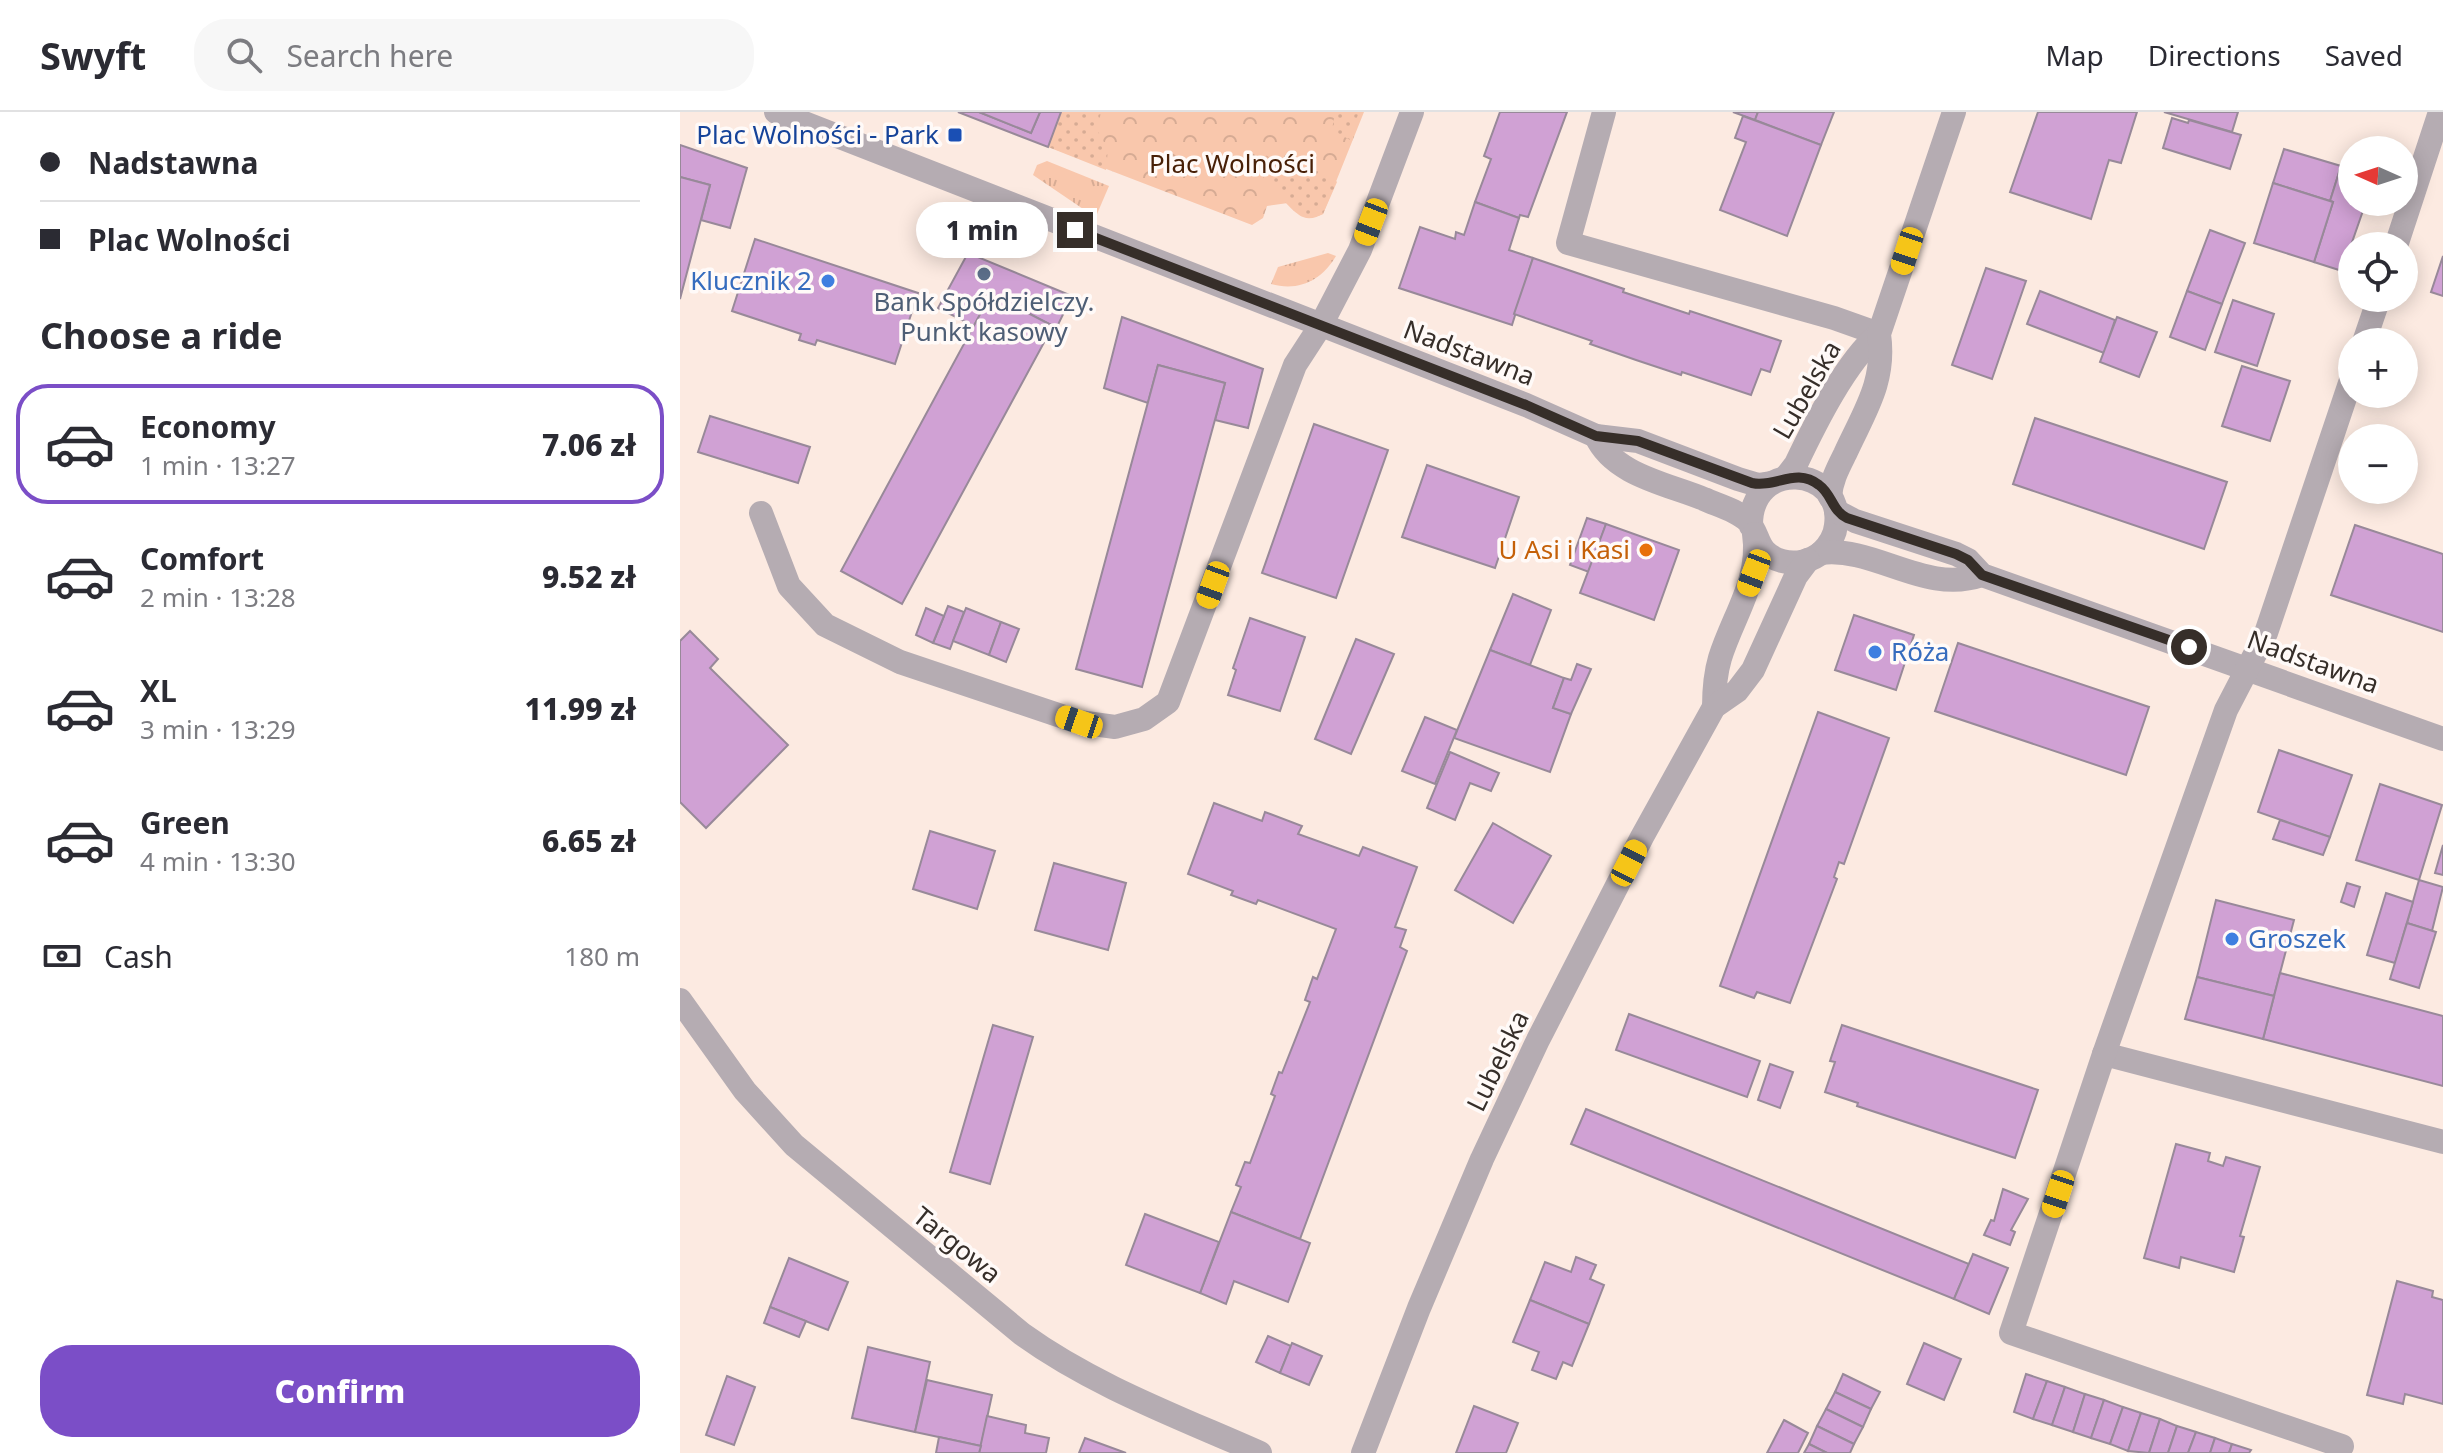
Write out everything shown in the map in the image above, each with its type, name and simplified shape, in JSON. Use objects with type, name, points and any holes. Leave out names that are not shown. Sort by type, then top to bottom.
[{"type":"street","points":[[776,112],[1321,325]]},
{"type":"street","points":[[761,513],[789,586],[825,625],[900,662],[1079,722],[1115,727],[1144,719],[1168,702],[1295,365],[1321,325],[1360,250],[1412,112]]},
{"type":"street","points":[[1604,112],[1568,243],[1834,318],[1879,334]]},
{"type":"street","name":"Lubelska","points":[[1833,504],[1833,479],[1879,376],[1882,364],[1879,334],[1954,112]]},
{"type":"street","points":[[2403,232],[2433,167],[2440,112]]},
{"type":"street","name":"Nadstawna","points":[[1321,325],[1526,405],[1596,436],[1638,441],[1745,482],[1758,485],[1779,480]]},
{"type":"street","name":"Lubelska","points":[[1779,480],[1796,464],[1851,365],[1879,334]]},
{"type":"street","points":[[2342,408],[2266,633],[2226,710],[2104,1054],[2011,1333],[2342,1446]]},
{"type":"street","name":"Nadstawna","points":[[1596,436],[1606,453],[1624,467],[1739,515],[1752,530]]},
{"type":"street","points":[[1779,480],[1811,480],[1819,484],[1833,504],[1833,538],[1815,556],[1792,562],[1775,558],[1762,548],[1752,530],[1753,506],[1757,497],[1779,480]]},
{"type":"street","name":"Nadstawna","points":[[1833,504],[1855,521],[1956,554],[1968,560],[1982,575],[2443,739]]},
{"type":"street","name":"Lubelska","points":[[1714,707],[1715,681],[1721,655],[1754,573],[1756,550],[1752,530]]},
{"type":"street","name":"Nadstawna","points":[[1815,556],[1847,554],[1937,579],[1964,580],[1982,575]]},
{"type":"street","name":"Lubelska","points":[[1363,1453],[1419,1308],[1506,1105],[1642,837],[1714,707],[1737,691],[1753,670],[1796,576],[1815,556]]},
{"type":"street","name":"Targowa","points":[[680,1000],[745,1091],[786,1138],[1022,1334],[1060,1362],[1088,1376],[1260,1453]]},
{"type":"street","points":[[2104,1054],[2443,1142]]},
{"type":"green space","name":"Plac Wolności","points":[[958,112],[1364,112],[1323,214],[1303,216],[1288,203],[1267,206],[1263,218],[1252,225]]},
{"type":"green space","points":[[1061,112],[1101,112],[1097,130],[1108,149],[1106,170],[1048,147]]},
{"type":"green space","points":[[1335,112],[1359,112],[1351,133],[1354,135],[1352,141],[1332,130]]},
{"type":"green space","points":[[1263,154],[1289,170],[1327,173],[1337,182],[1323,214],[1306,218],[1288,205],[1263,177],[1265,173],[1253,160]]},
{"type":"green space","points":[[1047,161],[1109,186],[1097,214],[1092,215],[1033,175],[1037,165]]},
{"type":"green space","points":[[1328,253],[1336,256],[1317,278],[1300,285],[1271,284],[1278,267]]},
{"type":"building","points":[[958,112],[979,112],[1031,133],[1040,112],[1061,112],[1048,147]]},
{"type":"building","points":[[979,112],[1040,112],[1031,133]]},
{"type":"building","points":[[1500,112],[1567,112],[1528,217],[1520,215],[1519,218],[1475,202],[1491,159],[1484,156]]},
{"type":"building","points":[[1733,112],[1758,112],[1755,120]]},
{"type":"building","points":[[1758,112],[1834,112],[1821,145],[1755,120]]},
{"type":"building","points":[[2038,112],[2137,112],[2121,163],[2109,160],[2091,219],[2010,192]]},
{"type":"building","points":[[2164,112],[2238,112],[2232,132]]},
{"type":"building","points":[[1743,116],[1821,145],[1787,236],[1720,210],[1746,142],[1735,138]]},
{"type":"building","points":[[2172,118],[2241,135],[2230,169],[2163,148]]},
{"type":"building","points":[[680,145],[747,168],[730,228],[701,220],[710,185],[680,177]]},
{"type":"building","points":[[2284,149],[2338,165],[2330,201],[2273,183]]},
{"type":"building","points":[[2338,176],[2338,216],[2361,216],[2356,232],[2338,232],[2338,270],[2314,262],[2333,202],[2330,201]]},
{"type":"building","points":[[680,177],[710,185],[680,299]]},
{"type":"building","points":[[2273,183],[2333,202],[2314,262],[2254,243]]},
{"type":"building","points":[[1475,202],[1519,218],[1509,250],[1533,258],[1512,325],[1399,288],[1420,227],[1455,239],[1456,232],[1464,235]]},
{"type":"building","points":[[2210,230],[2245,243],[2222,304],[2187,291]]},
{"type":"building","points":[[755,239],[918,293],[895,364],[817,340],[815,345],[799,340],[801,334],[732,311]]},
{"type":"building","points":[[968,253],[1072,296],[1054,333],[1050,331],[1053,326],[991,294],[974,326],[938,308]]},
{"type":"building","points":[[2443,256],[2443,296],[2431,292]]},
{"type":"building","points":[[1533,258],[1624,289],[1623,292],[1781,341],[1770,372],[1761,369],[1751,395],[1636,360],[1514,314]]},
{"type":"building","points":[[1986,268],[2026,281],[1992,379],[1952,365]]},
{"type":"building","points":[[2040,291],[2115,320],[2104,353],[2027,324]]},
{"type":"building","points":[[2187,291],[2222,304],[2205,350],[2170,337]]},
{"type":"building","points":[[991,294],[1053,326],[902,604],[841,571]]},
{"type":"building","points":[[2233,300],[2274,314],[2257,366],[2215,352]]},
{"type":"building","points":[[1122,317],[1263,369],[1248,428],[1215,420],[1225,383],[1158,365],[1148,403],[1104,388]]},
{"type":"building","points":[[2117,317],[2157,332],[2139,377],[2100,362]]},
{"type":"building","points":[[1158,365],[1225,383],[1142,687],[1076,669]]},
{"type":"building","points":[[2242,366],[2290,381],[2270,441],[2222,426]]},
{"type":"building","points":[[710,416],[810,447],[798,483],[698,452]]},
{"type":"building","points":[[2035,418],[2227,482],[2204,549],[2013,484]]},
{"type":"building","points":[[1314,424],[1388,450],[1336,598],[1262,573]]},
{"type":"building","points":[[1427,465],[1519,497],[1495,568],[1402,537]]},
{"type":"building","points":[[1587,518],[1606,524],[1589,572],[1570,565]]},
{"type":"building","points":[[1606,524],[1679,550],[1654,620],[1580,593]]},
{"type":"building","points":[[2355,525],[2443,554],[2443,632],[2331,595]]},
{"type":"building","points":[[1513,594],[1551,610],[1530,665],[1490,650]]},
{"type":"building","points":[[948,606],[964,612],[950,649],[933,643]]},
{"type":"building","points":[[926,608],[944,616],[933,643],[916,635]]},
{"type":"building","points":[[966,608],[1001,622],[989,655],[953,641]]},
{"type":"building","name":"Róża","points":[[1854,615],[1914,635],[1896,690],[1835,670]]},
{"type":"building","points":[[1250,618],[1305,637],[1280,711],[1228,695],[1236,670],[1233,668]]},
{"type":"building","points":[[1001,622],[1019,629],[1006,662],[989,655]]},
{"type":"building","points":[[690,631],[718,659],[710,668],[788,745],[706,828],[680,802],[680,641]]},
{"type":"building","points":[[1356,639],[1394,654],[1351,754],[1315,739]]},
{"type":"building","points":[[1958,643],[2149,707],[2126,775],[1935,711]]},
{"type":"building","points":[[1490,650],[1564,678],[1553,708],[1571,714],[1550,772],[1454,738]]},
{"type":"building","points":[[1577,664],[1591,669],[1571,714],[1553,708],[1564,678],[1571,680]]},
{"type":"building","points":[[1818,712],[1889,738],[1844,864],[1839,862],[1834,877],[1837,879],[1790,1003],[1757,992],[1754,998],[1720,986]]},
{"type":"building","points":[[1425,717],[1457,730],[1435,784],[1402,771]]},
{"type":"building","points":[[2279,750],[2352,775],[2330,837],[2258,812]]},
{"type":"building","points":[[1450,752],[1499,773],[1491,791],[1470,783],[1455,820],[1427,808]]},
{"type":"building","points":[[2380,784],[2442,805],[2419,880],[2356,860]]},
{"type":"building","points":[[1214,803],[1262,821],[1265,812],[1302,826],[1298,834],[1359,856],[1363,847],[1417,867],[1395,927],[1406,930],[1400,947],[1407,951],[1300,1239],[1231,1212],[1241,1187],[1236,1185],[1245,1162],[1250,1163],[1275,1096],[1271,1094],[1279,1072],[1282,1073],[1310,1002],[1305,1000],[1313,977],[1317,979],[1336,929],[1258,900],[1256,904],[1231,895],[1233,891],[1188,874]]},
{"type":"building","points":[[2280,820],[2330,837],[2323,855],[2273,839]]},
{"type":"building","points":[[1493,823],[1551,856],[1513,923],[1455,890]]},
{"type":"building","points":[[930,831],[995,851],[977,909],[913,889]]},
{"type":"building","points":[[2443,845],[2443,875],[2435,873]]},
{"type":"building","points":[[1054,863],[1126,883],[1108,950],[1035,930]]},
{"type":"building","points":[[2419,880],[2443,887],[2432,931],[2407,923]]},
{"type":"building","points":[[2347,883],[2360,887],[2354,907],[2341,902]]},
{"type":"building","points":[[2386,893],[2413,902],[2395,963],[2367,955]]},
{"type":"building","points":[[2216,900],[2294,920],[2274,996],[2197,977]]},
{"type":"building","points":[[2407,923],[2436,932],[2419,988],[2390,979]]},
{"type":"building","points":[[2280,973],[2443,1016],[2443,1086],[2263,1039]]},
{"type":"building","points":[[2197,977],[2274,996],[2263,1039],[2185,1019]]},
{"type":"building","points":[[1629,1014],[1760,1061],[1747,1097],[1616,1050]]},
{"type":"building","points":[[993,1025],[1033,1037],[990,1184],[950,1172]]},
{"type":"building","points":[[1842,1025],[2038,1090],[2015,1158],[1857,1106],[1858,1103],[1825,1092],[1835,1062],[1830,1061]]},
{"type":"building","points":[[1770,1064],[1793,1072],[1780,1108],[1758,1100]]},
{"type":"building","points":[[1586,1109],[1969,1264],[1954,1299],[1571,1144]]},
{"type":"building","points":[[2176,1144],[2210,1153],[2208,1161],[2223,1166],[2226,1157],[2260,1167],[2240,1236],[2244,1237],[2234,1272],[2181,1257],[2179,1268],[2144,1258]]},
{"type":"building","points":[[2003,1189],[2028,1199],[2011,1230],[2015,1232],[2010,1245],[1984,1235],[1991,1220],[1994,1221]]},
{"type":"building","points":[[1231,1212],[1310,1243],[1288,1302],[1234,1281],[1226,1304],[1200,1293]]},
{"type":"building","points":[[1145,1214],[1219,1242],[1200,1293],[1126,1265]]},
{"type":"building","points":[[1973,1254],[2008,1268],[1989,1314],[1954,1299]]},
{"type":"building","points":[[1576,1257],[1596,1265],[1590,1279],[1604,1285],[1589,1324],[1530,1300],[1545,1262],[1571,1272]]},
{"type":"building","points":[[789,1258],[848,1282],[828,1330],[770,1307]]},
{"type":"building","points":[[2397,1281],[2433,1291],[2432,1297],[2443,1300],[2443,1404],[2405,1394],[2403,1404],[2367,1395]]},
{"type":"building","points":[[1530,1300],[1589,1324],[1572,1366],[1563,1362],[1556,1379],[1532,1370],[1539,1352],[1513,1342]]},
{"type":"building","points":[[770,1307],[806,1321],[799,1337],[764,1323]]},
{"type":"building","points":[[1268,1336],[1291,1346],[1280,1373],[1256,1362]]},
{"type":"building","points":[[1292,1343],[1322,1356],[1309,1385],[1280,1373]]},
{"type":"building","points":[[1924,1343],[1961,1359],[1944,1400],[1907,1384]]},
{"type":"building","points":[[868,1347],[930,1362],[915,1432],[852,1418]]},
{"type":"building","points":[[1843,1374],[1880,1392],[1871,1409],[1835,1392]]},
{"type":"building","points":[[2026,1374],[2047,1381],[2033,1419],[2014,1412]]},
{"type":"building","points":[[727,1376],[755,1387],[734,1445],[706,1435]]},
{"type":"building","points":[[927,1380],[992,1395],[981,1446],[915,1432]]},
{"type":"building","points":[[2047,1381],[2065,1387],[2052,1425],[2033,1419]]},
{"type":"building","points":[[2065,1387],[2085,1394],[2073,1432],[2052,1425]]},
{"type":"building","points":[[1835,1392],[1871,1409],[1863,1427],[1826,1409]]},
{"type":"building","points":[[2085,1394],[2104,1400],[2091,1438],[2073,1432]]},
{"type":"building","points":[[2104,1400],[2123,1407],[2110,1444],[2091,1438]]},
{"type":"building","points":[[1474,1406],[1518,1423],[1506,1453],[1456,1453]]},
{"type":"building","points":[[2123,1407],[2141,1413],[2128,1451],[2110,1444]]},
{"type":"building","points":[[1826,1409],[1863,1427],[1854,1444],[1817,1426]]},
{"type":"building","points":[[2141,1413],[2160,1419],[2149,1453],[2128,1451]]},
{"type":"building","points":[[987,1416],[1026,1425],[1025,1433],[1049,1438],[1046,1453],[979,1453]]},
{"type":"building","points":[[2160,1419],[2177,1426],[2168,1453],[2149,1453]]},
{"type":"building","points":[[1784,1420],[1808,1433],[1798,1453],[1767,1453]]},
{"type":"building","points":[[1817,1426],[1854,1444],[1850,1453],[1827,1453],[1809,1444]]},
{"type":"building","points":[[2177,1426],[2196,1432],[2188,1453],[2168,1453]]},
{"type":"building","points":[[2196,1432],[2215,1438],[2210,1453],[2188,1453]]},
{"type":"building","points":[[939,1437],[981,1446],[979,1453],[936,1453]]},
{"type":"building","points":[[1085,1438],[1126,1453],[1079,1453]]},
{"type":"building","points":[[2215,1438],[2232,1444],[2229,1453],[2210,1453]]},
{"type":"building","points":[[1809,1444],[1827,1453],[1804,1453]]},
{"type":"building","points":[[2232,1444],[2251,1450],[2249,1453],[2229,1453]]},
{"type":"place","name":"Plac Wolności - Park","points":[[955,135]]},
{"type":"place","name":"Bank Spółdzielczy. Punkt kasowy","points":[[984,274]]},
{"type":"place","name":"Klucznik 2","points":[[828,281]]},
{"type":"place","name":"U Asi i Kasi","points":[[1646,550]]},
{"type":"place","name":"Róża","points":[[1875,652]]},
{"type":"place","name":"Groszek","points":[[2232,939]]},
{"type":"route","points":[[1075,230],[1526,405],[1596,436],[1638,441],[1758,485],[1778,479],[1803,477],[1819,484],[1836,511],[1847,518],[1945,549],[1968,560],[1982,575],[2189,647]]}]
